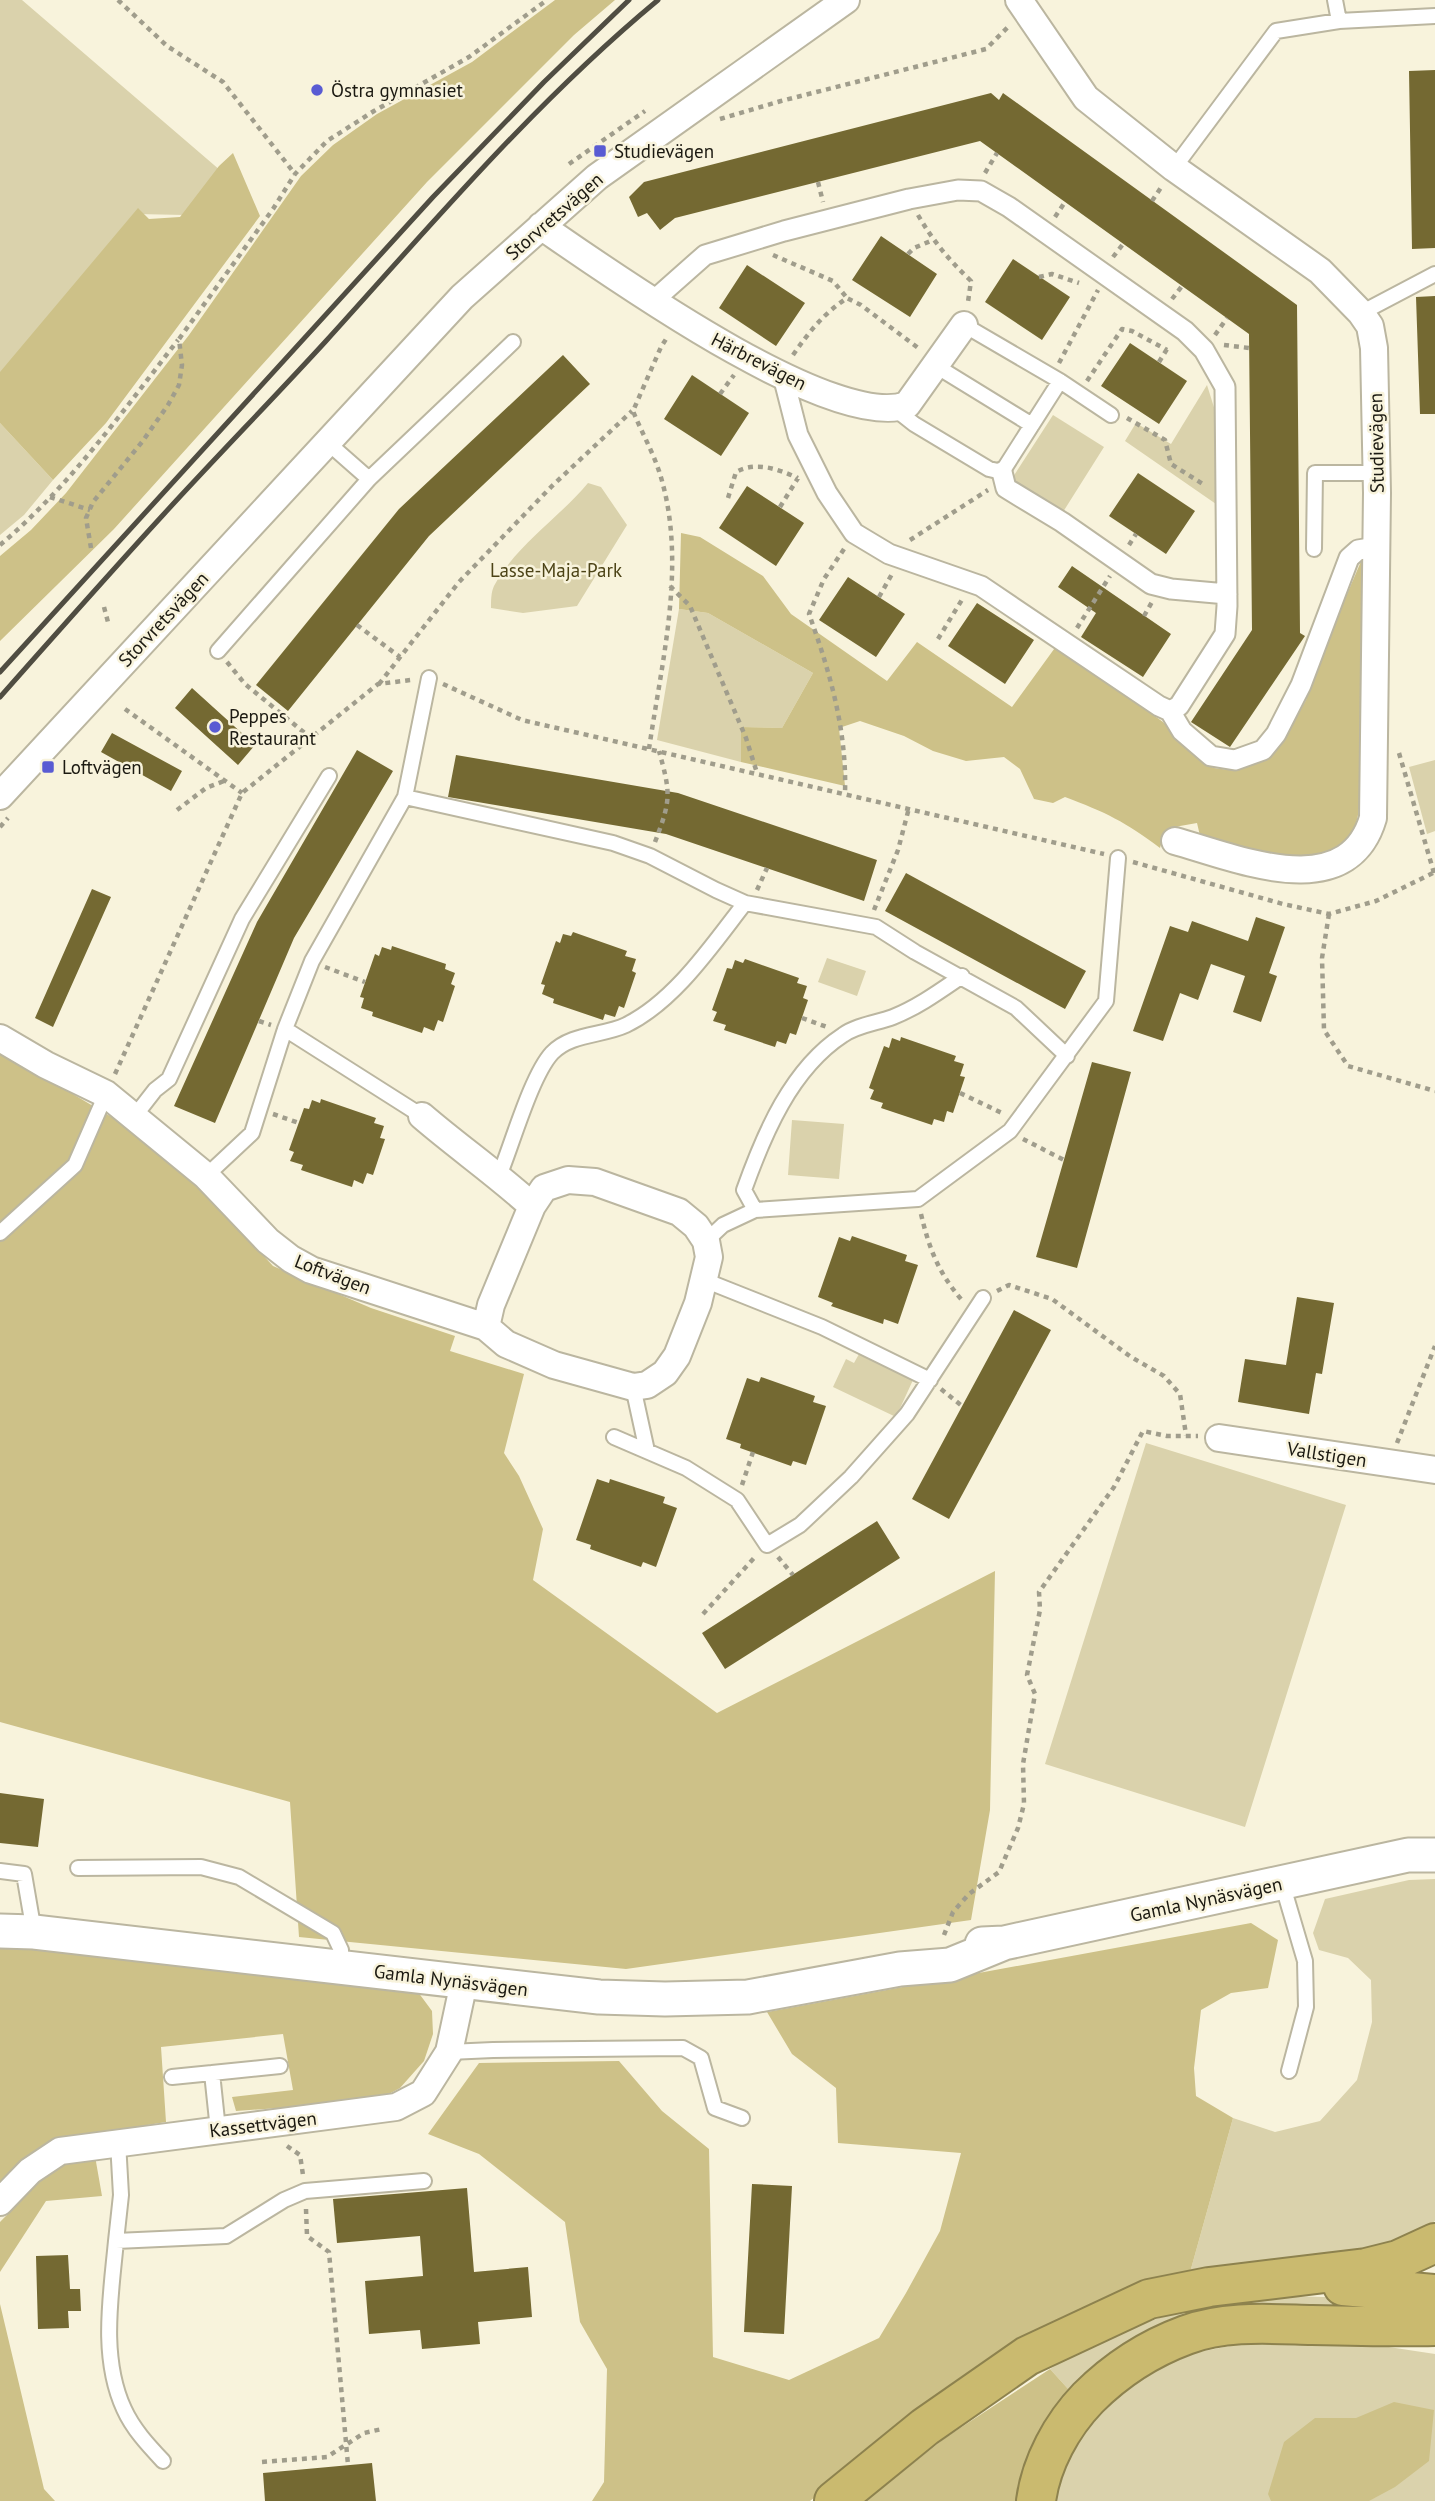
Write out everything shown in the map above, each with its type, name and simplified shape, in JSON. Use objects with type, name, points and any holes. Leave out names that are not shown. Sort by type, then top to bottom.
[{"type":"highway","points":[[834,2501],[925,2427],[1027,2356],[1149,2299],[1209,2287],[1366,2268],[1398,2260],[1435,2243]]},
{"type":"highway","points":[[1253,2283],[1392,2289],[1435,2294]]},
{"type":"highway","points":[[1035,2501],[1047,2462],[1066,2426],[1080,2407],[1103,2384],[1137,2357],[1188,2334],[1246,2323],[1435,2326]]},
{"type":"highway","points":[[1393,2327],[1435,2337]]},
{"type":"street","name":"Storvretsvägen","points":[[0,796],[462,297],[597,177],[846,0]]},
{"type":"street","name":"Studievägen","points":[[1018,0],[1086,98],[1170,174],[1320,271],[1370,326],[1374,348],[1377,547],[1373,818],[1368,835],[1359,847],[1338,863],[1317,869],[1277,869],[1175,841]]},
{"type":"street","points":[[653,301],[705,255],[909,199],[958,190],[981,191],[1009,207],[1100,281],[1185,331],[1204,350],[1225,387],[1226,634],[1179,706],[1170,711]]},
{"type":"street","name":"Härbrevägen","points":[[541,226],[679,319],[783,376],[855,404],[895,409]]},
{"type":"street","points":[[895,409],[907,405],[964,325]]},
{"type":"street","points":[[783,376],[799,435],[827,493],[854,533],[889,554],[972,582],[1170,711],[1182,731],[1211,756],[1236,760],[1263,750],[1276,734],[1301,685],[1349,558],[1358,550],[1377,547]]},
{"type":"street","points":[[1003,476],[1006,488],[1062,522],[1151,584],[1171,589],[1227,594]]},
{"type":"street","name":"Loftvägen","points":[[0,1038],[46,1065],[106,1094],[205,1176],[268,1241],[291,1259],[311,1270],[486,1327],[506,1344],[554,1365],[634,1387]]},
{"type":"street","points":[[422,1116],[463,1151],[499,1176],[532,1206]]},
{"type":"street","points":[[486,1327],[491,1305],[532,1206],[544,1188],[568,1180],[595,1182],[679,1212],[696,1226],[706,1241],[709,1258],[704,1280],[677,1356],[665,1373],[648,1385],[634,1387]]},
{"type":"street","name":"Vallstigen","points":[[1219,1437],[1435,1470]]},
{"type":"street","name":"Gamla Nynäsvägen","points":[[0,1931],[34,1932],[599,1997],[748,1997],[900,1969],[946,1947],[1004,1942],[1282,1883],[1426,1849]]},
{"type":"street","name":"Kassettvägen","points":[[0,2202],[30,2171],[60,2151],[396,2107],[423,2093],[449,2052],[464,1982]]},
{"type":"lane","points":[[1335,0],[1339,22]]},
{"type":"lane","points":[[1170,174],[1276,31],[1339,22],[1435,16]]},
{"type":"lane","points":[[1361,313],[1435,274]]},
{"type":"lane","points":[[964,325],[1111,415]]},
{"type":"lane","points":[[218,651],[369,480],[513,342]]},
{"type":"lane","points":[[936,366],[1032,425]]},
{"type":"lane","points":[[895,409],[914,424],[1003,476],[1056,379]]},
{"type":"lane","points":[[327,442],[369,480]]},
{"type":"lane","points":[[1314,549],[1315,473],[1377,473]]},
{"type":"lane","points":[[205,1176],[252,1132],[285,1030],[312,961],[405,797],[429,678]]},
{"type":"lane","points":[[134,1116],[155,1090],[169,1080],[242,919],[329,776]]},
{"type":"lane","points":[[405,797],[613,843],[650,856],[745,903],[876,927],[1016,1008],[1067,1056]]},
{"type":"lane","points":[[706,1241],[723,1225],[755,1210],[918,1199],[1014,1126],[1106,1000],[1118,858]]},
{"type":"lane","points":[[499,1176],[540,1070],[553,1052],[569,1042],[624,1026],[647,1013],[695,969],[745,903]]},
{"type":"lane","points":[[755,1210],[744,1190],[764,1135],[789,1093],[818,1055],[844,1033],[895,1016],[935,995],[962,976]]},
{"type":"lane","points":[[285,1030],[422,1116]]},
{"type":"lane","points":[[0,1233],[75,1165],[106,1094]]},
{"type":"lane","points":[[704,1280],[822,1327],[930,1380]]},
{"type":"lane","points":[[614,1437],[686,1468],[737,1500],[767,1545],[800,1525],[851,1477],[907,1414],[983,1298]]},
{"type":"lane","points":[[634,1387],[647,1451]]},
{"type":"lane","points":[[78,1868],[201,1867],[239,1877],[333,1933],[341,1950],[341,1967]]},
{"type":"lane","points":[[0,1871],[24,1874],[34,1932]]},
{"type":"lane","points":[[1282,1883],[1304,1961],[1306,2007],[1289,2071]]},
{"type":"lane","points":[[449,2052],[683,2048],[701,2058],[715,2108],[743,2118]]},
{"type":"lane","points":[[172,2077],[280,2066]]},
{"type":"lane","points":[[212,2073],[218,2130]]},
{"type":"lane","points":[[118,2143],[121,2195],[109,2307],[111,2366],[123,2408],[140,2436],[163,2461]]},
{"type":"lane","points":[[116,2241],[226,2236],[284,2200],[305,2191],[424,2182]]},
{"type":"path","points":[[118,0],[167,46],[223,82],[295,174]]},
{"type":"path","points":[[0,545],[29,521],[110,428],[179,339],[273,209],[295,174],[327,141],[373,111],[469,57],[547,0]]},
{"type":"path","points":[[1152,201],[1170,174]]},
{"type":"path","points":[[909,199],[947,259],[971,281],[964,325]]},
{"type":"path","points":[[908,254],[914,247],[933,240]]},
{"type":"path","points":[[743,243],[833,281],[847,298],[920,349],[936,366]]},
{"type":"path","points":[[1039,277],[1052,274],[1100,281],[1068,344],[1056,379]]},
{"type":"path","points":[[783,376],[789,361],[811,329],[828,310],[847,298]]},
{"type":"path","points":[[106,1094],[242,793],[378,684],[459,582],[552,486],[632,411],[661,347],[679,319]]},
{"type":"path","points":[[1079,394],[1122,329],[1132,331],[1167,350]]},
{"type":"path","points":[[91,548],[86,519],[93,502],[142,442],[179,385],[182,365],[179,339]]},
{"type":"path","points":[[1219,344],[1249,348]]},
{"type":"path","points":[[632,411],[659,471],[671,531],[670,608],[649,749]]},
{"type":"path","points":[[1111,415],[1132,419],[1165,440],[1171,464],[1227,499]]},
{"type":"path","points":[[780,507],[798,478],[812,462]]},
{"type":"path","points":[[727,498],[736,472],[748,465],[780,470],[798,478]]},
{"type":"path","points":[[889,554],[1003,476]]},
{"type":"path","points":[[50,497],[90,510]]},
{"type":"path","points":[[845,793],[846,762],[837,705],[825,658],[809,614],[824,579],[854,533]]},
{"type":"path","points":[[1068,644],[1136,534]]},
{"type":"path","points":[[938,639],[972,582]]},
{"type":"path","points":[[670,586],[690,606],[746,738],[757,774]]},
{"type":"path","points":[[104,607],[109,626]]},
{"type":"path","points":[[357,625],[400,657]]},
{"type":"path","points":[[218,651],[245,684],[312,739]]},
{"type":"path","points":[[378,684],[429,678],[522,720],[1118,858],[1283,904],[1329,914],[1376,901],[1435,873],[1397,748]]},
{"type":"path","points":[[125,709],[242,793]]},
{"type":"path","points":[[650,856],[667,809],[669,786],[659,751]]},
{"type":"path","points":[[177,810],[206,788],[225,781]]},
{"type":"path","points":[[871,919],[896,857],[909,808]]},
{"type":"path","points":[[1329,914],[1322,958],[1324,1030],[1348,1066],[1435,1091]]},
{"type":"path","points":[[312,961],[365,982]]},
{"type":"path","points":[[960,1093],[1014,1126],[1049,1154],[1064,1160]]},
{"type":"path","points":[[260,1109],[299,1123]]},
{"type":"path","points":[[918,1199],[929,1250],[949,1285],[974,1313]]},
{"type":"path","points":[[983,1298],[1009,1285],[1052,1299],[1131,1357],[1164,1376],[1180,1394],[1186,1435]]},
{"type":"path","points":[[1389,1463],[1435,1346]]},
{"type":"path","points":[[930,1380],[962,1406]]},
{"type":"path","points":[[944,1936],[953,1912],[969,1894],[999,1871],[1018,1828],[1024,1804],[1023,1764],[1035,1694],[1027,1675],[1040,1610],[1039,1592],[1114,1487],[1143,1431],[1167,1436],[1219,1437]]},
{"type":"path","points":[[737,1500],[753,1452]]},
{"type":"path","points":[[703,1615],[767,1545],[793,1575]]},
{"type":"path","points":[[931,1939],[957,1933]]},
{"type":"path","points":[[281,2141],[300,2155],[307,2236],[329,2252],[348,2465]]},
{"type":"path","points":[[262,2462],[327,2457],[364,2432],[382,2430]]},
{"type":"green space","points":[[0,0],[22,0],[221,171],[184,215],[137,214],[0,382]]},
{"type":"green space","points":[[1207,385],[1217,417],[1216,504],[1125,441],[1136,423],[1171,444]]},
{"type":"green space","points":[[1053,415],[1104,447],[1063,512],[1011,480]]},
{"type":"green space","points":[[0,423],[53,480],[24,515],[0,535]]},
{"type":"green space","name":"Lasse-Maja-Park","points":[[588,483],[601,487],[627,525],[577,606],[523,613],[491,608],[493,588],[503,571]]},
{"type":"green space","points":[[679,609],[708,613],[813,673],[782,728],[741,727],[741,762],[657,740]]},
{"type":"green space","points":[[1435,760],[1435,831],[1427,834],[1409,767]]},
{"type":"green space","points":[[827,958],[866,971],[857,996],[818,982]]},
{"type":"green space","points":[[792,1120],[844,1124],[839,1179],[788,1175]]},
{"type":"green space","points":[[859,1354],[913,1380],[896,1417],[833,1387],[846,1359],[854,1363]]},
{"type":"green space","points":[[1146,1443],[1346,1505],[1245,1827],[1045,1764]]},
{"type":"green space","points":[[1435,1879],[1435,2221],[1377,2249],[1189,2276],[1233,2118],[1275,2132],[1320,2121],[1357,2080],[1372,2022],[1371,1980],[1348,1958],[1319,1950],[1313,1933],[1325,1899],[1409,1880]]},
{"type":"green space","points":[[1289,2296],[1392,2299],[1391,2310],[1102,2364],[1069,2390],[1050,2369],[1104,2337],[1165,2316],[1221,2302]]},
{"type":"green space","points":[[1260,2340],[1349,2341],[1435,2354],[1435,2501],[1050,2501],[1060,2468],[1086,2423],[1122,2385],[1164,2359]]},
{"type":"shaded area","points":[[555,0],[615,0],[574,35],[427,182],[114,529],[0,641],[0,556],[31,530],[66,493],[189,335],[301,176],[333,145],[377,114],[472,62]]},
{"type":"shaded area","points":[[233,153],[260,216],[106,423],[53,480],[0,423],[0,372],[138,208],[149,219],[180,217],[219,166]]},
{"type":"shaded area","points":[[681,533],[700,537],[763,576],[791,614],[887,681],[917,642],[1012,707],[1057,645],[1163,722],[1202,762],[1214,768],[1230,770],[1261,762],[1283,742],[1306,700],[1327,641],[1362,559],[1361,794],[1355,826],[1342,844],[1326,854],[1306,859],[1263,856],[1201,840],[1197,823],[1165,831],[1160,848],[1126,824],[1079,802],[1065,797],[1053,803],[1034,799],[1020,769],[1004,757],[966,761],[933,751],[904,736],[860,721],[839,728],[845,786],[741,762],[741,727],[782,728],[813,673],[708,613],[679,609]]},
{"type":"shaded area","points":[[0,1054],[125,1125],[151,1144],[221,1210],[273,1266],[371,1308],[455,1336],[450,1351],[524,1374],[504,1453],[519,1476],[543,1529],[533,1580],[717,1713],[995,1571],[990,1810],[971,1920],[626,1969],[299,1937],[290,1802],[0,1722]]},
{"type":"shaded area","points":[[1251,1923],[1278,1940],[1268,1988],[1231,1993],[1201,2010],[1194,2068],[1196,2096],[1233,2118],[1189,2276],[891,2437],[810,2501],[592,2501],[604,2482],[607,2369],[580,2322],[565,2222],[479,2154],[428,2134],[479,2063],[619,2061],[662,2111],[709,2149],[713,2357],[789,2380],[879,2338],[940,2231],[961,2153],[838,2143],[836,2088],[792,2054],[767,2012]]},
{"type":"shaded area","points":[[0,1947],[102,1954],[418,1992],[432,2011],[433,2034],[424,2061],[400,2088],[376,2101],[236,2111],[232,2097],[293,2090],[283,2034],[161,2047],[166,2122],[56,2140],[0,2190]]},
{"type":"shaded area","points":[[95,2156],[102,2196],[46,2201],[0,2272],[0,2222],[58,2163]]},
{"type":"shaded area","points":[[0,2304],[44,2489],[55,2501],[0,2501]]},
{"type":"shaded area","points":[[1050,2369],[1069,2390],[1046,2422],[1016,2501],[865,2501],[945,2438]]},
{"type":"shaded area","points":[[1394,2402],[1434,2410],[1429,2461],[1395,2487],[1369,2501],[1271,2501],[1268,2494],[1284,2442],[1315,2418],[1356,2418]]},
{"type":"building","points":[[1435,70],[1435,248],[1412,249],[1409,71]]},
{"type":"building","points":[[991,93],[999,100],[1003,93],[1297,305],[1300,633],[1305,636],[1230,747],[1191,722],[1252,630],[1249,334],[980,141],[675,218],[660,230],[647,213],[638,217],[629,197],[644,182]]},
{"type":"building","points":[[881,236],[937,274],[910,317],[852,280]]},
{"type":"building","points":[[1013,259],[1070,297],[1042,340],[985,302]]},
{"type":"building","points":[[747,265],[805,303],[776,346],[719,308]]},
{"type":"building","points":[[1435,296],[1435,414],[1420,414],[1416,297]]},
{"type":"building","points":[[1130,343],[1187,381],[1159,424],[1101,386]]},
{"type":"building","points":[[563,355],[590,384],[429,536],[288,711],[256,685],[399,509]]},
{"type":"building","points":[[692,375],[749,413],[721,456],[664,419]]},
{"type":"building","points":[[1138,473],[1195,511],[1166,554],[1109,516]]},
{"type":"building","points":[[747,486],[804,523],[776,566],[719,528]]},
{"type":"building","points":[[1072,566],[1171,634],[1143,677],[1081,637],[1096,613],[1058,587]]},
{"type":"building","points":[[848,577],[905,614],[876,657],[819,620]]},
{"type":"building","points":[[977,603],[1034,640],[1005,684],[948,646]]},
{"type":"building","name":"Peppes Restaurant","points":[[192,688],[255,745],[238,765],[175,708]]},
{"type":"building","points":[[112,733],[182,771],[171,791],[101,752]]},
{"type":"building","points":[[357,750],[393,771],[294,938],[215,1123],[174,1106],[257,922]]},
{"type":"building","points":[[456,755],[678,793],[877,860],[864,901],[666,834],[448,797]]},
{"type":"building","points":[[906,873],[1086,971],[1065,1009],[885,911]]},
{"type":"building","points":[[92,889],[111,897],[53,1027],[35,1018]]},
{"type":"building","points":[[1256,917],[1285,927],[1269,973],[1277,976],[1261,1022],[1233,1012],[1245,976],[1211,964],[1198,1000],[1180,993],[1163,1041],[1133,1031],[1170,926],[1188,932],[1192,921],[1248,941]]},
{"type":"building","points":[[573,932],[627,951],[625,956],[636,959],[632,971],[636,973],[624,1008],[619,1006],[615,1017],[605,1014],[603,1020],[553,1003],[554,999],[542,994],[545,985],[541,984],[556,941],[560,943],[563,934],[571,936]]},
{"type":"building","points":[[392,946],[446,964],[445,969],[455,973],[451,984],[455,986],[443,1022],[438,1020],[434,1031],[424,1027],[422,1033],[372,1016],[373,1012],[361,1008],[364,998],[360,997],[375,954],[379,956],[382,947],[391,950]]},
{"type":"building","points":[[745,959],[799,978],[797,983],[807,986],[803,998],[808,1000],[796,1035],[790,1033],[786,1044],[777,1041],[775,1047],[724,1030],[726,1025],[713,1021],[717,1012],[712,1010],[727,968],[732,969],[735,960],[743,963]]},
{"type":"building","points":[[901,1037],[956,1056],[954,1061],[964,1064],[960,1076],[965,1077],[953,1113],[947,1111],[944,1122],[934,1119],[932,1125],[881,1108],[883,1103],[870,1099],[874,1090],[869,1088],[884,1046],[889,1048],[892,1038],[900,1041]]},
{"type":"building","points":[[1092,1062],[1131,1072],[1077,1268],[1036,1257]]},
{"type":"building","points":[[321,1099],[376,1118],[374,1123],[384,1126],[380,1138],[385,1139],[373,1175],[367,1173],[363,1184],[354,1180],[352,1187],[301,1170],[303,1165],[290,1161],[294,1152],[289,1150],[304,1108],[309,1109],[312,1100],[320,1103]]},
{"type":"building","points":[[852,1236],[907,1255],[905,1261],[918,1265],[898,1324],[884,1319],[883,1324],[831,1306],[833,1303],[818,1297],[839,1237],[850,1241]]},
{"type":"building","points":[[1297,1297],[1334,1303],[1322,1374],[1316,1373],[1309,1414],[1238,1402],[1245,1359],[1286,1365]]},
{"type":"building","points":[[1014,1310],[1051,1330],[949,1519],[912,1499]]},
{"type":"building","points":[[761,1377],[815,1396],[813,1402],[826,1406],[806,1465],[793,1461],[791,1466],[740,1448],[741,1444],[726,1439],[747,1378],[759,1382]]},
{"type":"building","points":[[597,1479],[609,1483],[610,1479],[665,1497],[663,1503],[677,1508],[656,1567],[643,1562],[641,1567],[590,1549],[591,1545],[576,1540]]},
{"type":"building","points":[[877,1521],[900,1558],[725,1669],[702,1633]]},
{"type":"building","points":[[0,1793],[44,1799],[38,1847],[0,1843]]},
{"type":"building","points":[[752,2184],[792,2186],[784,2334],[744,2332]]},
{"type":"building","points":[[467,2188],[474,2272],[528,2267],[532,2317],[478,2322],[480,2344],[422,2349],[420,2330],[369,2334],[365,2281],[423,2276],[420,2236],[337,2243],[333,2199]]},
{"type":"building","points":[[68,2255],[70,2289],[80,2289],[81,2311],[68,2311],[69,2328],[38,2329],[36,2256]]},
{"type":"building","points":[[372,2463],[376,2501],[265,2501],[263,2473]]},
{"type":"railway","points":[[0,672],[433,197],[544,82],[629,0]]},
{"type":"railway","points":[[0,697],[183,493],[486,165],[569,80],[658,0]]},
{"type":"place","name":"Östra gymnasiet","points":[[317,90]]},
{"type":"place","name":"Studievägen","points":[[600,151]]},
{"type":"place","name":"Peppes Restaurant","points":[[215,727]]},
{"type":"place","name":"Loftvägen","points":[[48,767]]}]
